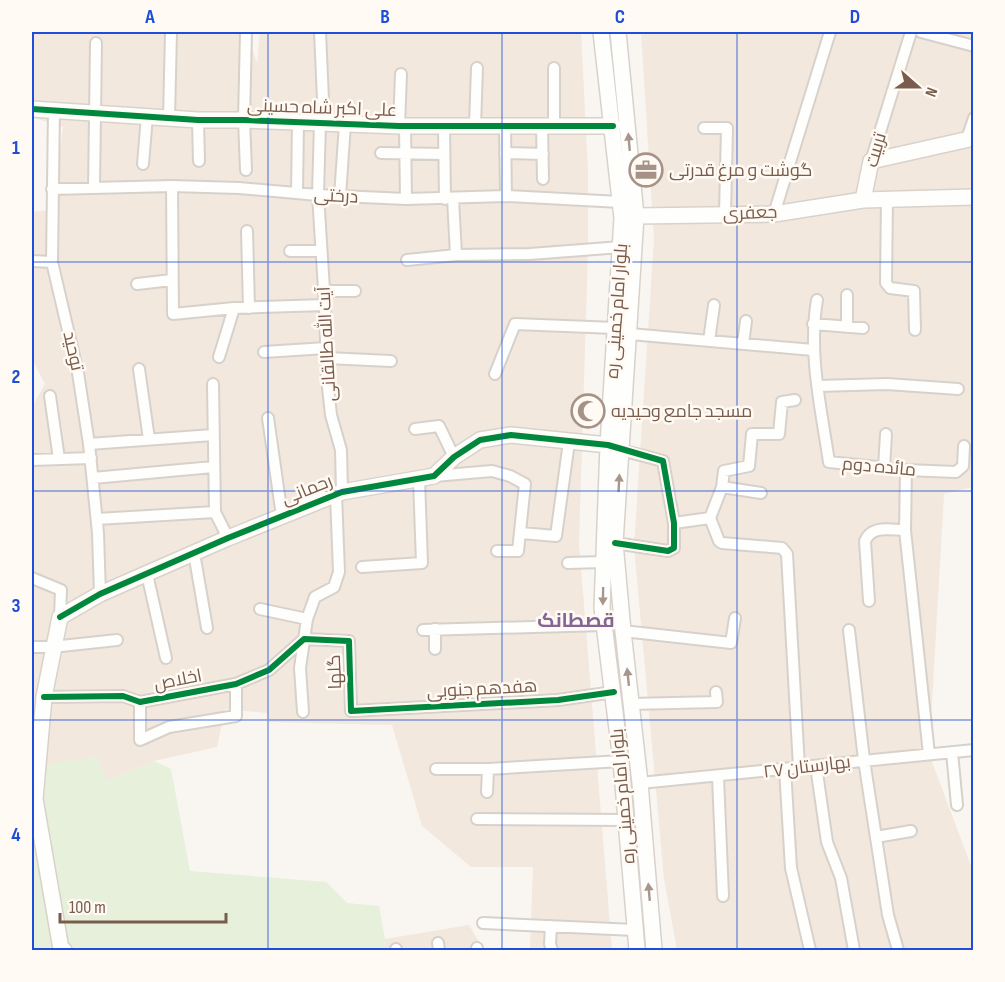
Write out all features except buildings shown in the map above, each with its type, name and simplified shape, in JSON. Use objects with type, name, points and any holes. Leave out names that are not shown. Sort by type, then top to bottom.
[{"type":"street","points":[[169,118],[171,32]]},
{"type":"street","points":[[246,32],[244,120],[246,170]]},
{"type":"street","name":"آیت الله طالقانی","points":[[320,32],[322,123],[318,195],[331,415],[341,450],[339,493]]},
{"type":"street","name":"بلوار امام خمینی ره","points":[[601,32],[622,218],[615,328],[615,543],[640,783],[654,951]]},
{"type":"street","name":"بلوار امام خمینی ره","points":[[618,32],[636,216],[630,334],[614,447],[603,562],[603,625],[614,692],[637,951]]},
{"type":"street","points":[[774,214],[830,32]]},
{"type":"street","name":"تربیت","points":[[863,200],[872,161],[911,32]]},
{"type":"street","points":[[921,32],[974,46]]},
{"type":"street","points":[[94,188],[96,43]]},
{"type":"street","points":[[475,126],[477,68]]},
{"type":"street","points":[[543,179],[543,154],[554,68]]},
{"type":"street","points":[[401,74],[406,199]]},
{"type":"street","name":"علی اکبر شاه حسینی","points":[[32,109],[198,120],[402,126],[613,126]]},
{"type":"street","name":"توحید","points":[[54,109],[52,262],[78,373],[89,444],[97,519],[100,594]]},
{"type":"street","points":[[143,164],[147,116]]},
{"type":"street","points":[[872,161],[970,138],[974,118]]},
{"type":"street","points":[[198,120],[199,161]]},
{"type":"street","points":[[297,193],[298,122]]},
{"type":"street","points":[[340,196],[345,123]]},
{"type":"street","points":[[444,126],[444,154],[456,255]]},
{"type":"street","points":[[505,126],[506,196]]},
{"type":"street","points":[[704,128],[728,128],[725,214]]},
{"type":"street","points":[[381,153],[444,154]]},
{"type":"street","points":[[505,153],[543,154]]},
{"type":"street","points":[[172,186],[173,314],[234,308],[325,305]]},
{"type":"street","name":"درختی","points":[[52,189],[172,186],[406,199],[506,196],[620,202]]},
{"type":"street","name":"جعفری","points":[[636,216],[774,214],[863,200],[974,197]]},
{"type":"street","points":[[887,199],[886,283],[890,288],[914,291],[915,330]]},
{"type":"street","points":[[247,231],[249,308]]},
{"type":"street","points":[[407,260],[456,255],[530,254],[621,247]]},
{"type":"street","points":[[290,251],[321,251]]},
{"type":"street","points":[[32,261],[52,262]]},
{"type":"street","points":[[137,284],[172,280]]},
{"type":"street","points":[[324,291],[355,291]]},
{"type":"street","points":[[847,295],[847,327]]},
{"type":"street","name":"مائده دوم","points":[[817,300],[813,324],[813,350],[830,462],[906,470],[956,472],[963,466],[964,446]]},
{"type":"street","points":[[709,341],[714,305]]},
{"type":"street","points":[[219,357],[234,308]]},
{"type":"street","points":[[743,344],[746,321]]},
{"type":"street","points":[[495,374],[515,324],[615,328]]},
{"type":"street","points":[[813,324],[863,328]]},
{"type":"street","points":[[630,334],[813,350]]},
{"type":"street","points":[[264,352],[326,353],[391,361]]},
{"type":"street","points":[[139,369],[149,440]]},
{"type":"street","points":[[213,384],[215,512],[228,538]]},
{"type":"street","points":[[818,386],[887,384],[958,389]]},
{"type":"street","points":[[50,396],[59,459]]},
{"type":"street","points":[[795,400],[782,402],[779,434],[752,434],[749,466],[724,471],[722,487],[710,518],[718,541],[722,543],[782,548],[787,554],[799,767]]},
{"type":"street","points":[[268,418],[282,516]]},
{"type":"street","points":[[415,429],[439,426],[454,457]]},
{"type":"street","points":[[884,468],[886,434]]},
{"type":"street","points":[[89,444],[213,435]]},
{"type":"street","points":[[434,476],[454,457],[480,440],[511,435],[614,447],[663,461],[674,523],[674,548],[668,551],[615,543]]},
{"type":"street","points":[[521,533],[556,536],[569,442]]},
{"type":"street","points":[[32,460],[91,458]]},
{"type":"street","points":[[93,478],[213,467]]},
{"type":"street","points":[[906,470],[905,530],[929,754]]},
{"type":"street","points":[[434,476],[492,471],[510,476],[525,484],[518,551],[497,550]]},
{"type":"street","name":"رحمانی","points":[[60,617],[100,594],[339,493],[434,476]]},
{"type":"street","points":[[363,567],[422,563],[418,479]]},
{"type":"street","points":[[722,487],[761,493]]},
{"type":"street","points":[[303,712],[300,668],[307,619],[315,597],[334,587],[339,572],[339,493]]},
{"type":"street","points":[[97,519],[215,512]]},
{"type":"street","points":[[674,523],[710,518]]},
{"type":"street","points":[[869,602],[865,541],[868,534],[874,530],[905,530]]},
{"type":"street","points":[[194,553],[207,628]]},
{"type":"street","points":[[568,563],[603,562]]},
{"type":"street","points":[[147,574],[166,658]]},
{"type":"street","points":[[32,578],[61,590],[60,617],[36,733],[33,799],[62,950]]},
{"type":"street","points":[[260,609],[307,619]]},
{"type":"street","points":[[623,631],[731,643],[735,618]]},
{"type":"street","points":[[435,649],[429,630],[603,625]]},
{"type":"street","points":[[849,630],[864,760],[888,915],[898,951]]},
{"type":"street","name":"اخلاص","points":[[44,697],[123,696],[140,702],[236,684],[269,670],[304,639]]},
{"type":"street","name":"گلها","points":[[304,639],[349,641],[351,711]]},
{"type":"street","points":[[32,647],[117,640]]},
{"type":"street","points":[[140,702],[141,740],[169,727],[236,716],[236,684]]},
{"type":"street","name":"هفدهم جنوبی","points":[[351,711],[558,700],[614,692]]},
{"type":"street","points":[[630,704],[717,702],[716,692]]},
{"type":"street","name":"بهارستان ۲۷","points":[[640,783],[974,750]]},
{"type":"street","points":[[952,752],[957,804]]},
{"type":"street","points":[[436,769],[488,769],[621,761]]},
{"type":"street","points":[[816,766],[827,842],[842,878],[854,951]]},
{"type":"street","points":[[487,792],[488,769]]},
{"type":"street","points":[[785,769],[791,868],[810,951]]},
{"type":"street","points":[[718,777],[723,896]]},
{"type":"street","points":[[477,819],[626,820]]},
{"type":"street","points":[[876,837],[911,831]]},
{"type":"street","points":[[483,923],[635,930]]},
{"type":"street","points":[[551,926],[552,951]]},
{"type":"shaded area","points":[[32,32],[246,32],[257,63],[260,32],[581,32],[588,172],[588,250],[579,544],[612,950],[530,950],[533,867],[471,867],[422,826],[392,725],[268,722],[267,713],[225,709],[217,747],[154,761],[108,781],[32,772],[32,407],[45,384],[32,359],[32,212],[52,210],[63,127],[32,117]]},
{"type":"shaded area","points":[[641,32],[973,32],[973,487],[944,494],[929,754],[973,871],[973,950],[677,950],[664,879],[634,546],[654,239]]},
{"type":"shaded area","points":[[469,925],[484,950],[387,950],[385,939]]},
{"type":"green space","points":[[96,756],[108,781],[154,761],[171,769],[190,871],[326,882],[347,903],[379,906],[387,950],[32,950],[32,781],[44,766]]},
{"type":"cycle path","points":[[32,109],[198,120],[399,126],[613,126]]},
{"type":"cycle path","points":[[60,617],[100,594],[228,538],[342,492],[434,476],[454,457],[480,440],[511,435],[608,445],[663,461],[674,523],[674,548],[668,551],[615,543]]},
{"type":"cycle path","points":[[44,697],[123,696],[140,702],[236,684],[269,670],[304,639],[349,641],[351,711],[558,700],[614,692]]},
{"type":"place","name":"گوشت و مرغ قدرتی","points":[[646,170]]},
{"type":"place","name":"مسجد جامع وحیدیه","points":[[588,411]]},
{"type":"district","name":"قصطانک","points":[[576,621]]}]
